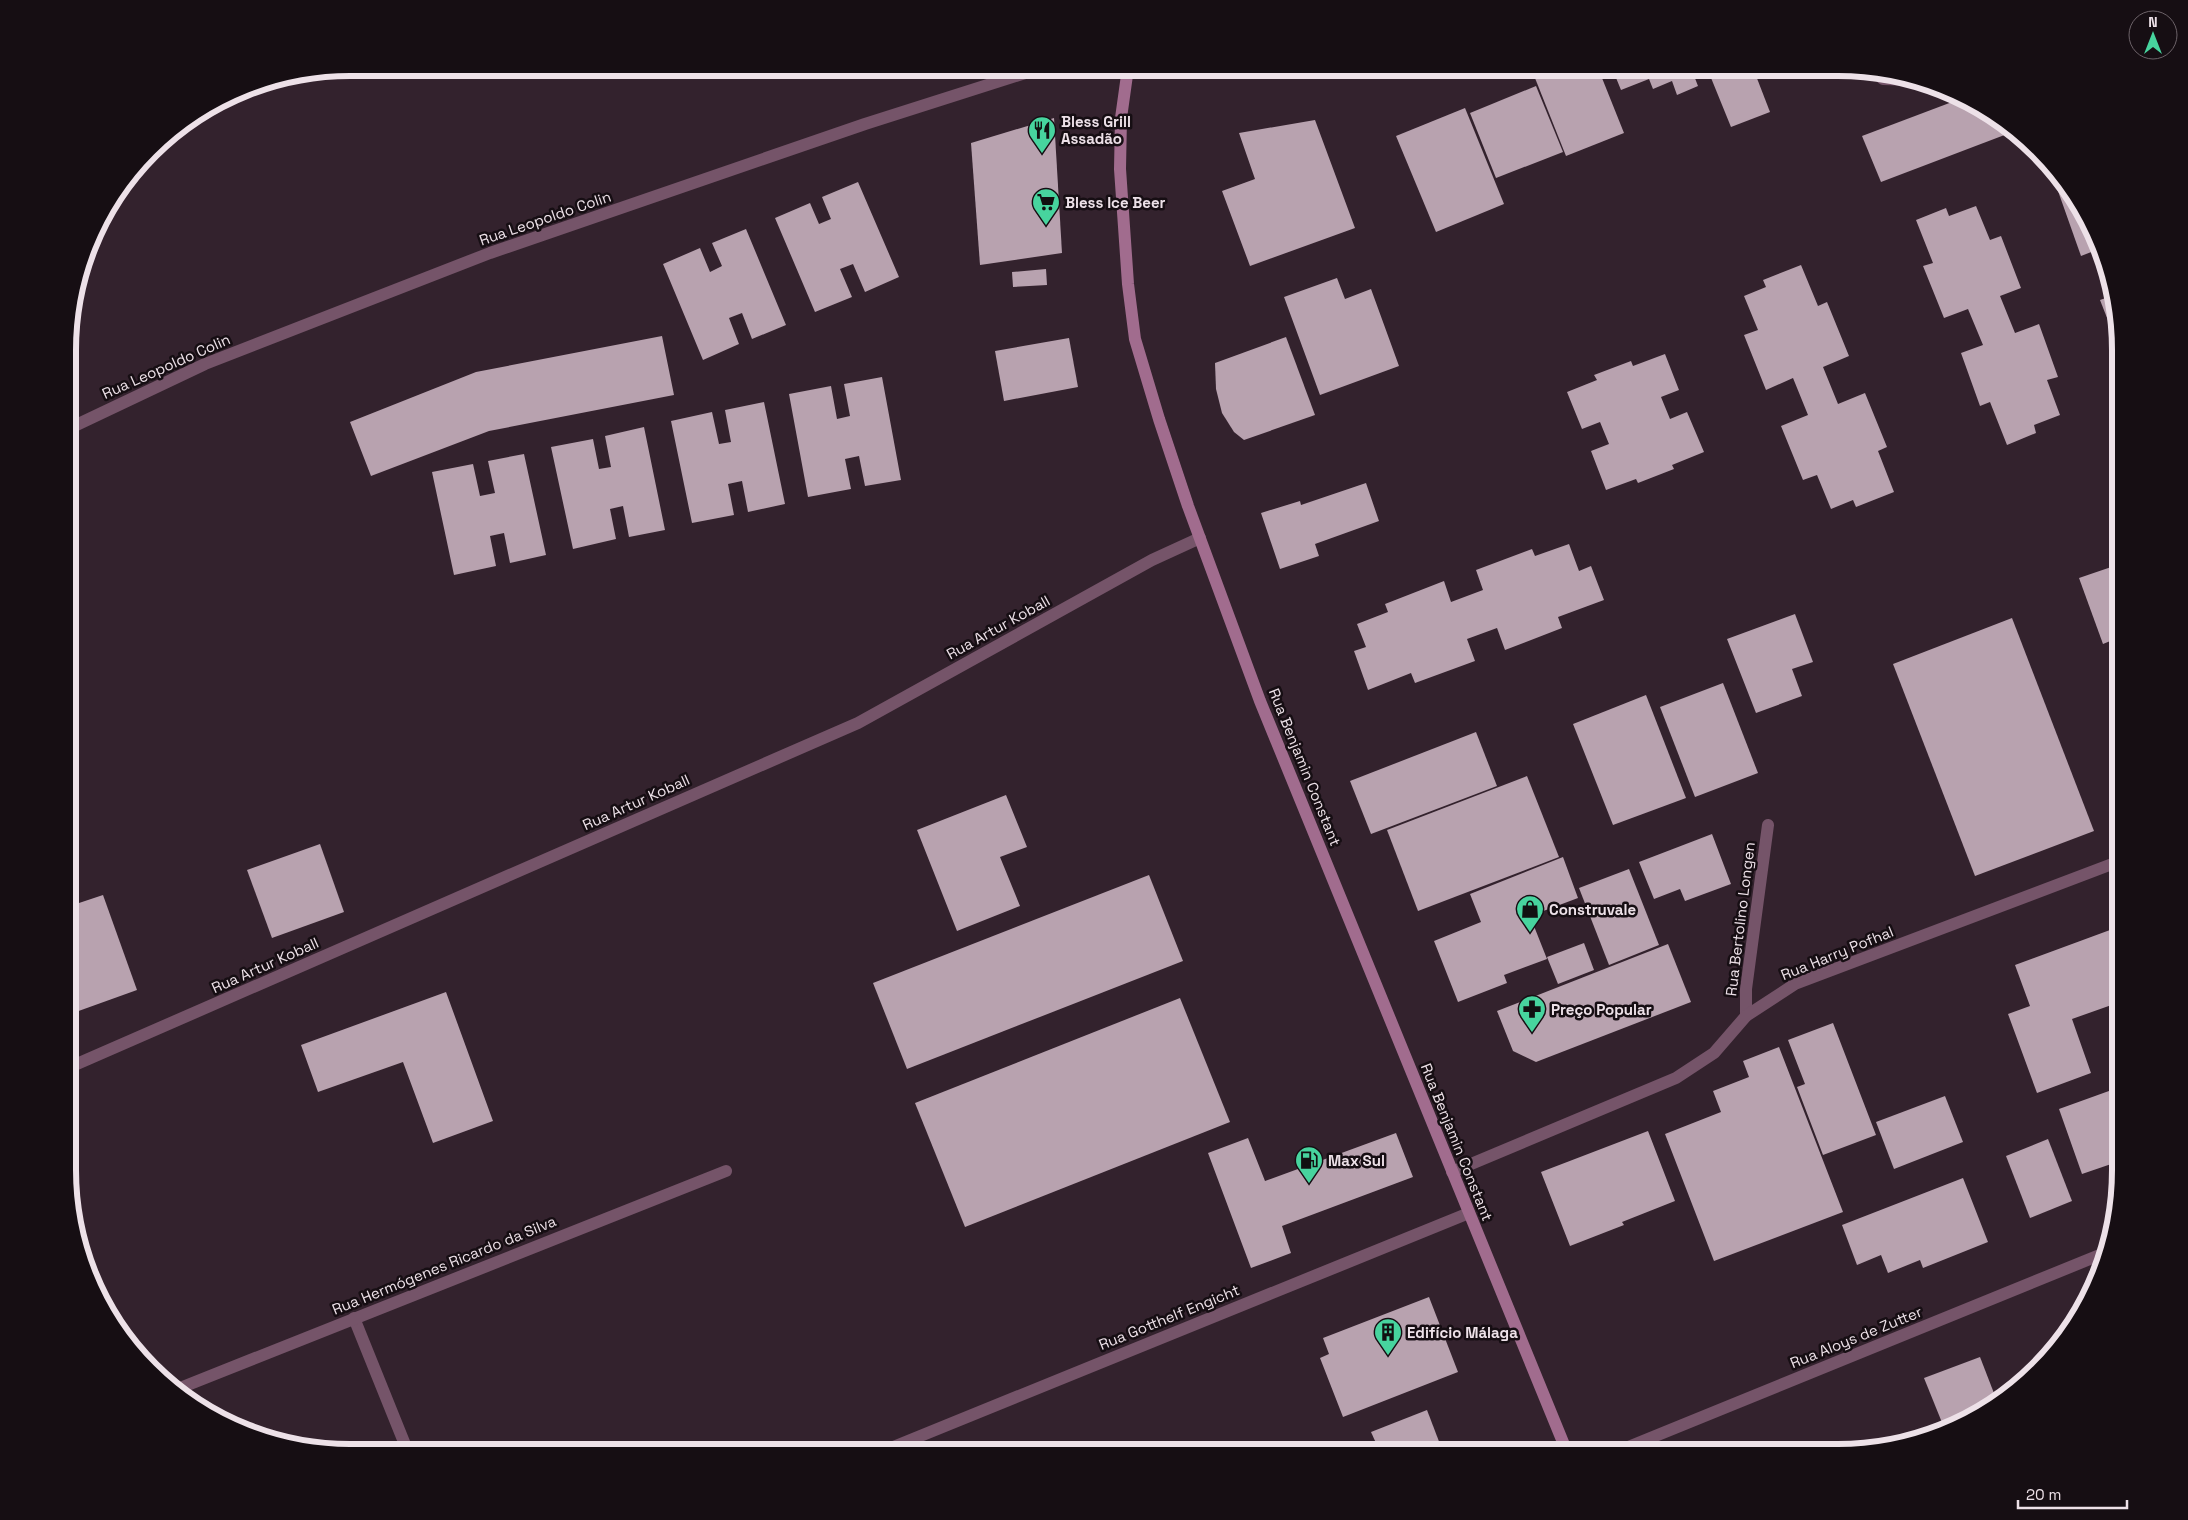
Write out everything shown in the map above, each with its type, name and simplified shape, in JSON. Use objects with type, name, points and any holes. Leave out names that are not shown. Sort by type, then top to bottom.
[{"type":"main road","name":"Rua Benjamin Constant","points":[[1127,76],[1121,118],[1120,169],[1128,284],[1135,339],[1162,428],[1260,701],[1564,1444]]},
{"type":"street","name":"Rua Leopoldo Colin","points":[[76,425],[205,364],[490,253],[865,124],[1017,76]]},
{"type":"street","name":"Rua Artur Koball","points":[[76,1064],[858,723],[1152,560],[1200,538]]},
{"type":"street","name":"Rua Bertolino Longen","points":[[1746,1016],[1746,989],[1768,826]]},
{"type":"street","name":"Rua Harry Pofhal","points":[[1452,1172],[1676,1078],[1714,1053],[1746,1016],[1795,984],[2112,864]]},
{"type":"street","name":"Rua Hermógenes Ricardo da Silva","points":[[183,1387],[726,1171]]},
{"type":"street","name":"Rua Gotthelf Engicht","points":[[901,1444],[1469,1213]]},
{"type":"street","name":"Rua Aloys de Zutter","points":[[1636,1444],[2098,1256]]},
{"type":"street","points":[[354,1318],[405,1444]]},
{"type":"building","points":[[1534,76],[1601,76],[1624,133],[1566,156]]},
{"type":"building","points":[[1615,76],[1694,76],[1698,86],[1677,95],[1672,81],[1653,89],[1649,79],[1621,90]]},
{"type":"building","points":[[1710,76],[1756,76],[1770,112],[1731,127]]},
{"type":"building","points":[[1536,86],[1563,152],[1496,178],[1470,113]]},
{"type":"building","points":[[1953,102],[1990,122],[2007,134],[1881,182],[1862,136]]},
{"type":"building","points":[[1465,108],[1504,204],[1436,232],[1396,136]]},
{"type":"building","points":[[1054,118],[1062,253],[980,265],[971,143]]},
{"type":"building","points":[[1315,120],[1355,228],[1250,266],[1222,191],[1255,179],[1239,133]]},
{"type":"building","points":[[858,182],[899,277],[865,292],[853,264],[840,269],[852,297],[815,312],[775,218],[810,203],[819,224],[831,219],[822,197]]},
{"type":"building","points":[[2055,183],[2075,213],[2091,245],[2093,251],[2081,256]]},
{"type":"building","points":[[1976,206],[1990,240],[2001,236],[2021,288],[2000,296],[2015,333],[2039,324],[2058,377],[2047,380],[2060,415],[2034,425],[2036,433],[2007,445],[1990,402],[1980,406],[1961,353],[1983,345],[1968,309],[1944,318],[1923,266],[1933,263],[1916,220],[1946,208],[1949,216]]},
{"type":"building","points":[[746,229],[786,325],[752,339],[742,313],[729,318],[739,344],[703,360],[663,264],[700,248],[710,272],[722,266],[712,243]]},
{"type":"building","points":[[1801,265],[1818,306],[1827,302],[1849,356],[1823,367],[1838,404],[1865,393],[1887,447],[1878,451],[1894,492],[1856,507],[1853,500],[1831,509],[1817,475],[1803,480],[1781,426],[1808,415],[1793,378],[1766,390],[1744,335],[1758,330],[1744,296],[1766,287],[1763,280]]},
{"type":"building","points":[[1046,269],[1047,285],[1013,287],[1012,272]]},
{"type":"building","points":[[1337,278],[1345,299],[1371,289],[1399,366],[1320,395],[1284,297]]},
{"type":"building","points":[[2106,298],[2110,326],[2100,300]]},
{"type":"building","points":[[662,336],[674,395],[489,431],[371,476],[350,422],[476,372]]},
{"type":"building","points":[[1286,337],[1315,415],[1244,440],[1234,432],[1222,413],[1216,389],[1215,363]]},
{"type":"building","points":[[1069,338],[1078,387],[1004,401],[995,351]]},
{"type":"building","points":[[1665,354],[1679,390],[1661,397],[1670,419],[1687,412],[1704,452],[1672,465],[1674,469],[1638,483],[1636,479],[1606,490],[1591,451],[1609,444],[1600,422],[1582,429],[1567,392],[1597,380],[1594,375],[1631,361],[1633,366]]},
{"type":"building","points":[[882,377],[901,480],[865,486],[859,456],[845,459],[851,489],[808,497],[789,394],[831,386],[837,419],[850,416],[844,384]]},
{"type":"building","points":[[764,402],[785,504],[748,512],[742,481],[728,484],[734,515],[692,523],[671,421],[712,412],[719,444],[731,442],[725,410]]},
{"type":"building","points":[[644,427],[665,530],[629,537],[623,506],[610,509],[616,539],[573,549],[551,447],[593,439],[599,469],[611,467],[605,436]]},
{"type":"building","points":[[524,454],[546,555],[510,563],[504,533],[490,536],[496,566],[454,575],[432,472],[473,464],[480,496],[495,493],[488,461]]},
{"type":"building","points":[[1366,483],[1379,521],[1315,544],[1319,556],[1280,569],[1261,513],[1300,501],[1301,505]]},
{"type":"building","points":[[1569,544],[1579,571],[1591,566],[1604,600],[1558,617],[1562,628],[1505,650],[1497,628],[1467,639],[1475,661],[1415,683],[1411,673],[1368,690],[1354,651],[1366,647],[1357,624],[1388,612],[1385,604],[1444,581],[1451,602],[1483,590],[1476,570],[1532,549],[1535,556]]},
{"type":"building","points":[[2112,567],[2112,640],[2103,644],[2079,578]]},
{"type":"building","points":[[1795,614],[1813,662],[1792,669],[1802,696],[1756,713],[1727,639]]},
{"type":"building","points":[[2012,618],[2094,831],[1975,876],[1893,664]]},
{"type":"building","points":[[1723,683],[1758,773],[1695,797],[1660,707]]},
{"type":"building","points":[[1646,695],[1686,798],[1613,825],[1573,724]]},
{"type":"building","points":[[1476,732],[1497,786],[1371,834],[1350,781]]},
{"type":"building","points":[[1527,776],[1559,857],[1418,911],[1387,830]]},
{"type":"building","points":[[1006,795],[1027,847],[1000,857],[1020,906],[957,931],[917,830]]},
{"type":"building","points":[[1712,834],[1731,884],[1685,901],[1680,889],[1654,899],[1639,862]]},
{"type":"building","points":[[320,844],[344,912],[272,938],[247,870]]},
{"type":"building","points":[[1563,857],[1578,898],[1530,916],[1547,959],[1504,975],[1507,983],[1458,1002],[1434,941],[1481,922],[1470,894]]},
{"type":"building","points":[[1629,869],[1659,945],[1609,965],[1579,888]]},
{"type":"building","points":[[1149,875],[1183,961],[907,1069],[873,983]]},
{"type":"building","points":[[103,895],[137,990],[76,1012],[76,904]]},
{"type":"building","points":[[2110,930],[2112,935],[2112,1005],[2072,1019],[2091,1073],[2037,1093],[2008,1014],[2030,1006],[2015,965]]},
{"type":"building","points":[[1584,943],[1594,970],[1558,984],[1547,957]]},
{"type":"building","points":[[1668,944],[1691,1002],[1536,1062],[1513,1051],[1497,1011]]},
{"type":"building","points":[[446,992],[493,1121],[433,1143],[403,1062],[318,1092],[301,1045]]},
{"type":"building","points":[[1180,998],[1230,1122],[965,1227],[915,1103]]},
{"type":"building","points":[[1833,1023],[1876,1135],[1823,1155],[1797,1087],[1805,1084],[1788,1040]]},
{"type":"building","points":[[1779,1047],[1843,1212],[1714,1261],[1665,1134],[1721,1112],[1713,1091],[1749,1077],[1743,1061]]},
{"type":"building","points":[[2112,1090],[2112,1164],[2082,1174],[2059,1109]]},
{"type":"building","points":[[1945,1096],[1963,1142],[1894,1169],[1876,1122]]},
{"type":"building","points":[[1648,1131],[1675,1201],[1622,1222],[1624,1225],[1570,1246],[1541,1172]]},
{"type":"building","points":[[1396,1133],[1413,1177],[1282,1226],[1291,1253],[1251,1268],[1208,1153],[1248,1138],[1265,1181]]},
{"type":"building","points":[[2048,1139],[2072,1201],[2030,1218],[2006,1156]]},
{"type":"building","points":[[1963,1178],[1988,1242],[1923,1268],[1920,1260],[1888,1273],[1881,1255],[1857,1265],[1842,1225]]},
{"type":"building","name":"Edifício Málaga","points":[[1429,1297],[1458,1372],[1343,1417],[1320,1358],[1329,1354],[1323,1338]]},
{"type":"building","points":[[1980,1357],[1995,1395],[1959,1416],[1942,1423],[1924,1378]]},
{"type":"building","points":[[1427,1410],[1440,1444],[1376,1444],[1371,1432]]},
{"type":"place","name":"Bless Grill Assadão","points":[[1042,154]]},
{"type":"place","name":"Bless Ice Beer","points":[[1046,226]]},
{"type":"place","name":"Construvale","points":[[1530,933]]},
{"type":"place","name":"Preço Popular","points":[[1532,1033]]},
{"type":"place","name":"Max Sul","points":[[1309,1184]]},
{"type":"place","name":"Edifício Málaga","points":[[1388,1356]]}]
